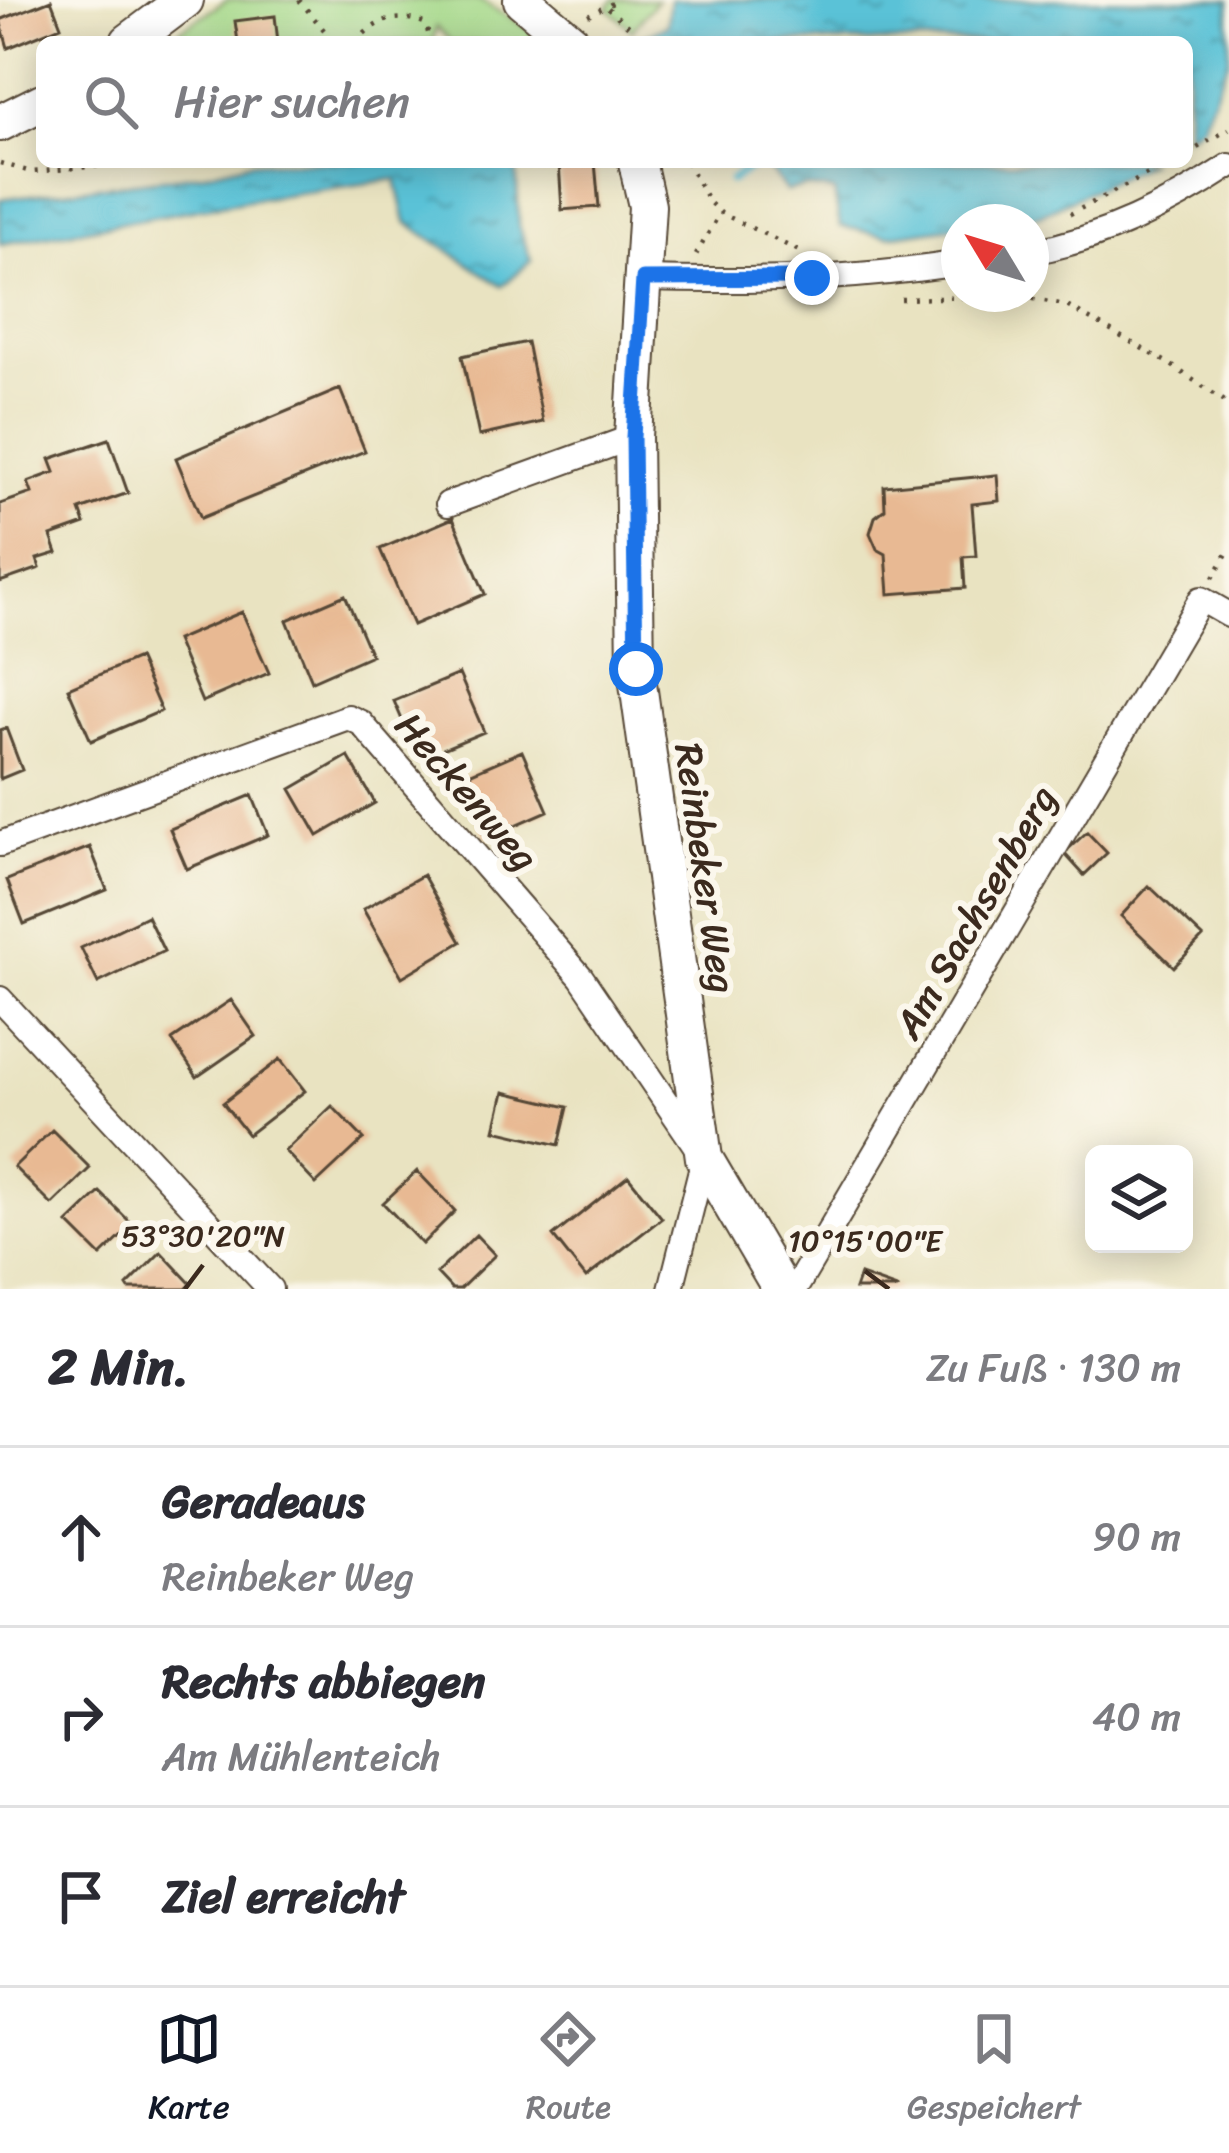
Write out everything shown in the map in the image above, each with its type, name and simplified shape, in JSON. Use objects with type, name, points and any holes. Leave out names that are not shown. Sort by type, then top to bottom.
[{"type":"main road","points":[[137,36],[185,0]]},
{"type":"main road","points":[[522,0],[565,36]]},
{"type":"main road","points":[[0,123],[36,105]]},
{"type":"main road","name":"Reinbeker Weg","points":[[638,168],[647,206],[633,437],[636,669],[704,1159],[781,1289]]},
{"type":"street","points":[[1049,247],[1108,232],[1188,193],[1229,166]]},
{"type":"street","points":[[643,279],[812,278],[941,266]]},
{"type":"street","points":[[448,505],[633,437]]},
{"type":"street","name":"Am Sachsenberg","points":[[795,1289],[1201,599],[1229,615]]},
{"type":"street","name":"Heckenweg","points":[[0,844],[348,717],[361,723],[581,977],[704,1159]]},
{"type":"street","points":[[0,999],[270,1289]]},
{"type":"street","points":[[671,1289],[704,1159]]},
{"type":"path","points":[[299,0],[329,36]]},
{"type":"path","points":[[619,0],[608,8],[634,36]]},
{"type":"path","points":[[361,36],[369,27],[401,16],[426,24],[429,36]]},
{"type":"path","points":[[1193,150],[1229,129]]},
{"type":"path","points":[[0,163],[31,172],[78,168]]},
{"type":"path","points":[[690,168],[709,202],[721,212],[803,253]]},
{"type":"path","points":[[1071,213],[1160,168]]},
{"type":"path","points":[[898,299],[1018,296],[1065,305],[1168,362],[1229,404]]},
{"type":"green space","points":[[227,0],[479,0],[535,36],[445,36],[436,27],[434,36],[180,36],[180,30]]},
{"type":"green space","points":[[613,0],[657,0],[632,30],[608,8]]},
{"type":"water","points":[[670,0],[1229,0],[1229,59],[1201,125],[1193,131],[1193,36],[645,36],[667,25]]},
{"type":"water","points":[[225,168],[516,168],[519,226],[531,261],[502,286],[406,222],[396,179],[0,244],[0,199]]},
{"type":"water","points":[[766,168],[1137,168],[1049,210],[1049,204],[941,204],[941,228],[887,236],[840,226],[834,191],[805,187],[786,191]]},
{"type":"building","points":[[51,0],[61,26],[8,48],[0,20]]},
{"type":"building","points":[[275,16],[277,36],[237,36],[235,21]]},
{"type":"building","points":[[559,168],[596,168],[599,207],[562,210]]},
{"type":"building","points":[[527,342],[543,422],[479,436],[462,356]]},
{"type":"building","points":[[340,389],[365,451],[201,518],[176,458]]},
{"type":"building","points":[[109,439],[128,493],[80,510],[85,524],[51,536],[57,553],[37,559],[40,568],[0,582],[0,504],[32,493],[28,482],[55,472],[50,459]]},
{"type":"building","points":[[997,475],[999,501],[972,504],[976,556],[963,557],[965,588],[889,594],[886,554],[877,549],[870,533],[875,517],[885,509],[884,486]]},
{"type":"building","points":[[453,518],[485,594],[413,625],[380,549]]},
{"type":"building","points":[[345,595],[371,655],[312,681],[287,620]]},
{"type":"building","points":[[242,612],[269,673],[202,702],[176,640]]},
{"type":"building","points":[[138,658],[161,711],[91,741],[68,688]]},
{"type":"building","points":[[459,674],[484,732],[419,759],[394,701]]},
{"type":"building","points":[[6,728],[22,770],[0,779],[0,730]]},
{"type":"building","points":[[522,751],[548,811],[486,838],[460,778]]},
{"type":"building","points":[[348,756],[375,803],[318,836],[291,789]]},
{"type":"building","points":[[252,795],[268,835],[187,869],[170,829]]},
{"type":"building","points":[[1087,832],[1107,853],[1084,875],[1064,853]]},
{"type":"building","points":[[90,847],[107,890],[24,924],[7,880]]},
{"type":"building","points":[[423,875],[461,942],[402,977],[363,909]]},
{"type":"building","points":[[1149,886],[1203,937],[1174,967],[1121,916]]},
{"type":"building","points":[[147,916],[164,951],[98,983],[81,948]]},
{"type":"building","points":[[231,1000],[256,1036],[197,1077],[172,1040]]},
{"type":"building","points":[[280,1059],[305,1091],[248,1135],[223,1103]]},
{"type":"building","points":[[504,1092],[568,1107],[559,1145],[495,1130]]},
{"type":"building","points":[[332,1106],[364,1139],[316,1184],[285,1151]]},
{"type":"building","points":[[52,1130],[90,1168],[52,1205],[14,1167]]},
{"type":"building","points":[[417,1171],[455,1211],[422,1244],[383,1203]]},
{"type":"building","points":[[628,1176],[662,1218],[586,1278],[553,1236]]},
{"type":"building","points":[[100,1192],[133,1225],[101,1256],[68,1223]]},
{"type":"building","points":[[476,1235],[495,1255],[460,1289],[452,1289],[437,1273]]},
{"type":"building","points":[[161,1252],[191,1284],[186,1289],[129,1289],[127,1286]]},
{"type":"building","points":[[860,1275],[897,1288],[855,1289]]},
{"type":"waterway","points":[[731,180],[749,168]]},
{"type":"route","points":[[636,669],[633,437],[643,279],[812,278]]}]
